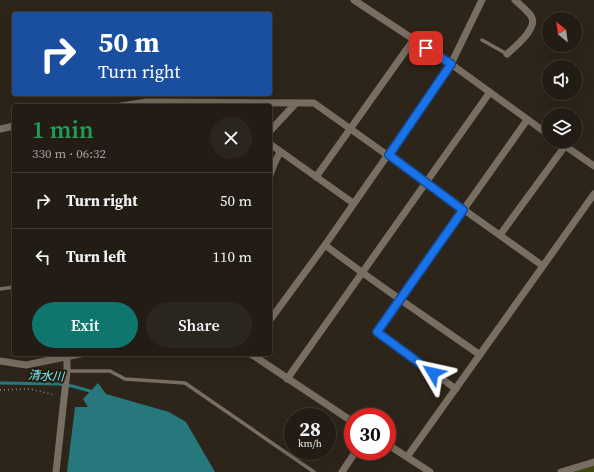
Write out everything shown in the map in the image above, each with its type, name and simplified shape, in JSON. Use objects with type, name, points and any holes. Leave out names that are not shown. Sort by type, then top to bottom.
[{"type":"street","points":[[354,0],[451,64],[542,130]]},
{"type":"street","points":[[272,317],[389,155],[451,64],[482,0]]},
{"type":"street","points":[[507,54],[533,26],[531,16],[515,0]]},
{"type":"street","points":[[316,176],[414,39]]},
{"type":"street","points":[[287,379],[490,92]]},
{"type":"street","points":[[134,104],[147,102],[314,103],[543,266]]},
{"type":"street","points":[[272,129],[296,103]]},
{"type":"street","points":[[456,389],[377,332],[527,120]]},
{"type":"street","points":[[0,129],[12,126]]},
{"type":"street","points":[[272,146],[353,203]]},
{"type":"street","points":[[500,236],[564,148]]},
{"type":"street","points":[[568,148],[594,166]]},
{"type":"street","points":[[272,170],[280,152]]},
{"type":"street","points":[[407,457],[594,194]]},
{"type":"street","points":[[325,245],[362,273],[480,355]]},
{"type":"street","points":[[0,361],[26,365],[71,356]]},
{"type":"street","points":[[254,356],[344,416]]},
{"type":"street","points":[[56,472],[67,374],[67,357]]},
{"type":"street","points":[[396,450],[430,472]]},
{"type":"street","points":[[342,472],[350,460]]},
{"type":"street","points":[[561,472],[594,462]]},
{"type":"lane","points":[[482,40],[507,54]]},
{"type":"lane","points":[[0,288],[12,287]]},
{"type":"lane","points":[[67,374],[110,371],[125,379],[185,383],[314,472]]},
{"type":"path","points":[[0,390],[30,389],[64,396]]},
{"type":"green space","points":[[594,465],[594,472],[573,472]]},
{"type":"water","points":[[98,383],[106,394],[169,412],[186,422],[215,472],[67,472],[75,407],[88,407],[83,399]]},
{"type":"waterway","name":"清水川","points":[[0,383],[59,384],[90,391]]},
{"type":"route","points":[[426,48],[451,64],[389,155],[463,210],[377,332],[433,373]]}]
